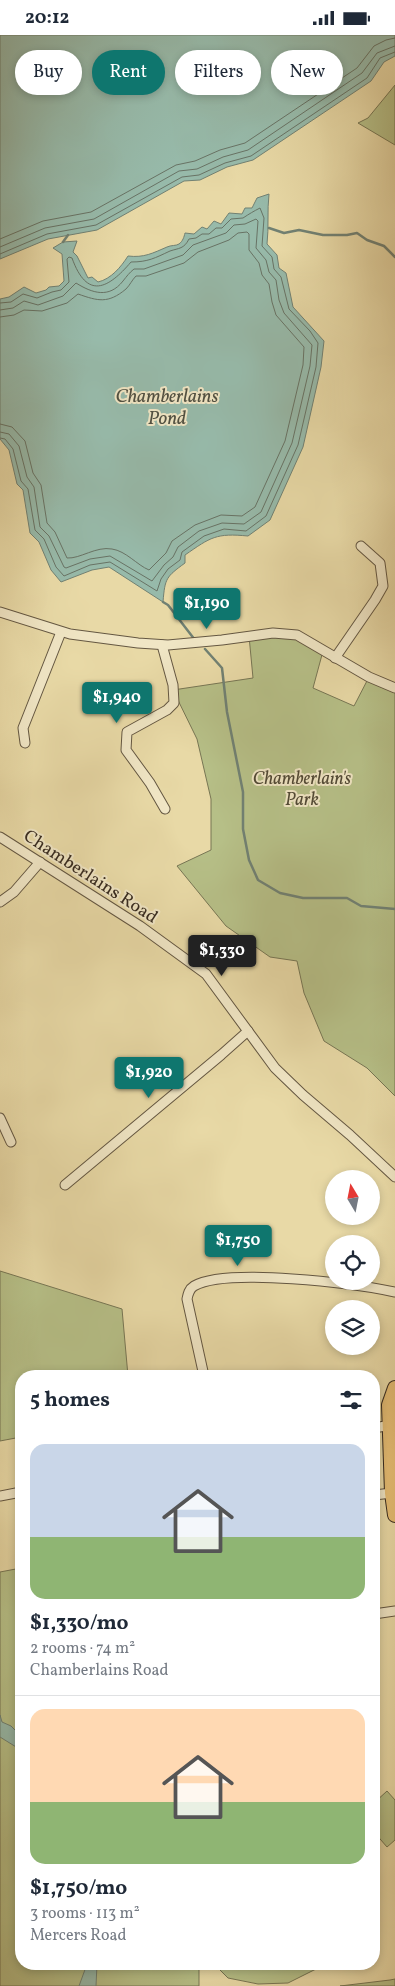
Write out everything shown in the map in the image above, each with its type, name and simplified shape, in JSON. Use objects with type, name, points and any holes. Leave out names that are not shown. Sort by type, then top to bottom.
[{"type":"main road","points":[[395,1388],[389,1405],[392,1417],[392,1493],[395,1515]]},
{"type":"street","points":[[335,658],[383,586],[380,563],[361,546]]},
{"type":"street","points":[[0,612],[70,634],[162,645],[273,633],[297,635],[369,677],[395,688]]},
{"type":"street","points":[[26,743],[22,728],[61,632]]},
{"type":"street","points":[[162,645],[173,685],[174,703],[166,710],[126,732],[126,750],[150,783],[165,809]]},
{"type":"street","name":"Chamberlains Road","points":[[0,837],[140,926],[206,974],[282,1075],[395,1177]]},
{"type":"street","points":[[0,902],[14,892],[40,862]]},
{"type":"street","points":[[65,1185],[248,1031]]},
{"type":"street","points":[[0,1118],[11,1141]]},
{"type":"street","points":[[203,1370],[187,1299],[189,1291],[194,1286],[227,1279],[254,1278],[337,1282],[395,1292]]},
{"type":"street","points":[[380,1424],[392,1417]]},
{"type":"street","points":[[0,1496],[15,1493]]},
{"type":"street","points":[[380,1494],[392,1493]]},
{"type":"street","points":[[380,1613],[395,1611]]},
{"type":"green space","points":[[395,85],[395,145],[358,123],[368,118]]},
{"type":"green space","name":"Chamberlain's Park","points":[[297,635],[323,651],[313,688],[354,706],[369,677],[395,688],[395,1096],[367,1068],[324,1041],[304,993],[297,961],[270,957],[226,926],[177,866],[211,850],[211,799],[197,739],[173,690],[253,678],[249,636]]},
{"type":"green space","points":[[0,1271],[122,1309],[127,1370],[15,1370],[15,1438],[0,1441]]},
{"type":"green space","points":[[15,1569],[15,1970],[199,1970],[199,1986],[0,1986],[0,1572]]},
{"type":"green space","points":[[387,1791],[395,1800],[395,1840],[387,1847],[380,1839],[380,1797]]},
{"type":"green space","points":[[220,1970],[314,1970],[288,1983],[258,1984],[228,1978]]},
{"type":"green space","points":[[395,1979],[395,1986],[340,1986],[390,1980]]},
{"type":"water","points":[[0,35],[395,35],[395,56],[384,62],[371,81],[253,160],[227,167],[200,180],[184,181],[97,230],[48,239],[0,259]]},
{"type":"water","name":"Chamberlains Pond","points":[[269,194],[267,244],[277,255],[279,268],[286,273],[293,307],[324,341],[321,367],[303,447],[270,520],[248,536],[228,535],[214,538],[185,555],[185,563],[170,575],[166,583],[163,602],[109,567],[92,570],[61,582],[51,570],[39,542],[30,533],[23,490],[17,484],[9,450],[0,439],[0,299],[9,297],[24,287],[36,293],[49,287],[59,286],[64,281],[62,254],[53,248],[63,242],[77,241],[73,252],[88,278],[92,277],[98,282],[115,272],[128,256],[144,256],[169,246],[178,245],[185,233],[194,234],[202,227],[207,229],[214,221],[221,224],[229,213],[242,214],[245,208],[252,208],[257,198]]},
{"type":"water","points":[[0,1715],[2,1722],[15,1730],[15,1746],[0,1737]]},
{"type":"water","points":[[85,1970],[97,1970],[96,1986],[79,1986]]},
{"type":"waterway","points":[[269,228],[284,233],[299,230],[323,235],[357,233],[367,240],[384,246],[395,257]]},
{"type":"waterway","points":[[63,242],[68,235]]},
{"type":"waterway","points":[[163,602],[168,605],[195,640]]},
{"type":"waterway","points":[[205,649],[222,668],[227,712],[243,792],[243,829],[249,860],[258,880],[280,893],[303,898],[347,898],[361,906],[395,909]]}]
